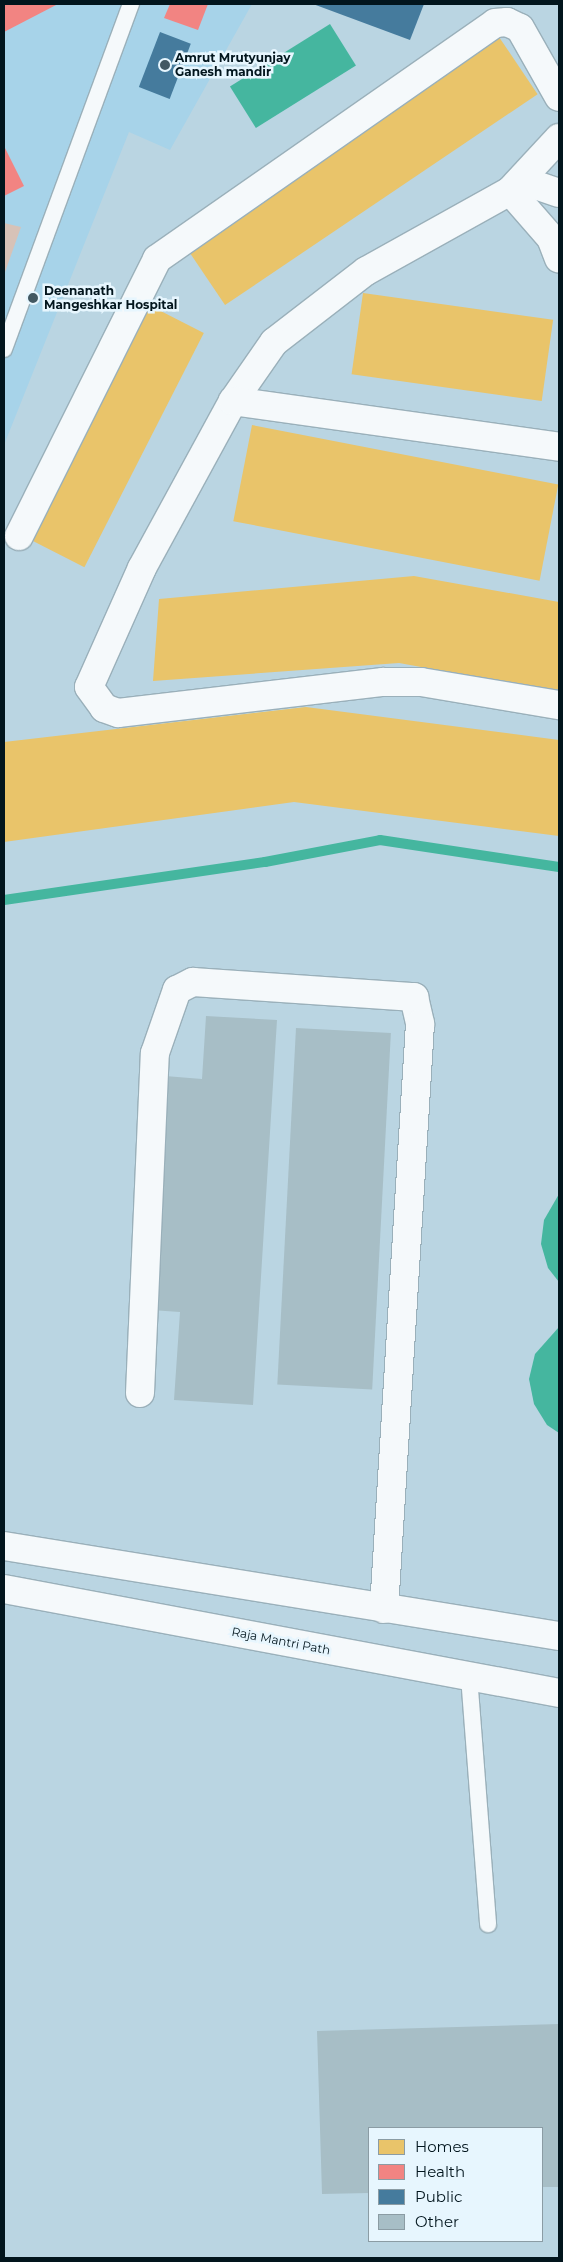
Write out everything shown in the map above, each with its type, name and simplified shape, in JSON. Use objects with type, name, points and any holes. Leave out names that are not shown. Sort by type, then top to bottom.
[{"type":"street","points":[[19,536],[157,259],[495,24],[507,22],[520,28],[559,98]]},
{"type":"street","points":[[559,138],[516,185],[366,271],[316,307],[274,342],[233,400],[142,568],[92,673],[91,693],[98,703],[118,713],[383,682],[421,682],[559,705]]},
{"type":"street","points":[[516,185],[559,193]]},
{"type":"street","points":[[516,185],[551,238],[559,259]]},
{"type":"street","points":[[233,400],[559,447]]},
{"type":"street","points":[[140,1393],[155,1053],[177,990],[193,982],[414,997],[420,1024],[384,1608]]},
{"type":"street","points":[[4,1546],[559,1636]]},
{"type":"street","points":[[112,1609],[118,1566]]},
{"type":"street","name":"Raja Mantri Path","points":[[4,1589],[559,1693]]},
{"type":"lane","points":[[4,349],[131,4]]},
{"type":"lane","points":[[469,1676],[488,1924]]},
{"type":"shaded area","name":"Deenanath Mangeshkar Hospital","points":[[4,4],[252,4],[170,150],[129,132],[4,445]]},
{"type":"shaded area","points":[[330,24],[356,66],[256,128],[230,87]]},
{"type":"shaded area","points":[[4,223],[21,227],[4,275]]},
{"type":"shaded area","points":[[559,1194],[559,1282],[548,1268],[541,1244],[544,1220]]},
{"type":"shaded area","points":[[559,1327],[559,1433],[547,1425],[534,1404],[529,1379],[535,1354]]},
{"type":"building: Homes","points":[[499,37],[538,94],[225,305],[186,248]]},
{"type":"building: Homes","points":[[363,293],[553,320],[542,401],[352,374]]},
{"type":"building: Homes","points":[[145,303],[204,333],[84,567],[26,537]]},
{"type":"building: Homes","points":[[252,425],[558,485],[540,581],[233,521]]},
{"type":"building: Homes","points":[[414,576],[559,602],[559,692],[399,663],[153,681],[159,599]]},
{"type":"building: Homes","points":[[306,707],[559,740],[559,836],[294,802],[4,842],[4,742]]},
{"type":"building: Health","points":[[4,4],[58,4],[4,32]]},
{"type":"building: Health","points":[[170,4],[208,4],[198,30],[164,18]]},
{"type":"building: Health","points":[[4,146],[24,186],[4,196]]},
{"type":"building: Public","points":[[313,4],[424,4],[410,40]]},
{"type":"building: Public","name":"Amrut Mrutyunjay Ganesh mandir","points":[[160,32],[191,44],[170,99],[139,87]]},
{"type":"building: Other","points":[[206,1016],[277,1020],[253,1405],[174,1400],[180,1312],[151,1310],[165,1076],[202,1079]]},
{"type":"building: Other","points":[[296,1028],[391,1033],[372,1389],[277,1385]]},
{"type":"building: Other","points":[[559,2024],[559,2187],[543,2187],[543,2127],[368,2127],[368,2193],[322,2194],[317,2031]]},
{"type":"waterway","points":[[4,900],[265,862],[380,840],[559,867]]},
{"type":"place","name":"Amrut Mrutyunjay Ganesh mandir","points":[[165,65]]},
{"type":"place","name":"Deenanath Mangeshkar Hospital","points":[[33,298]]}]
